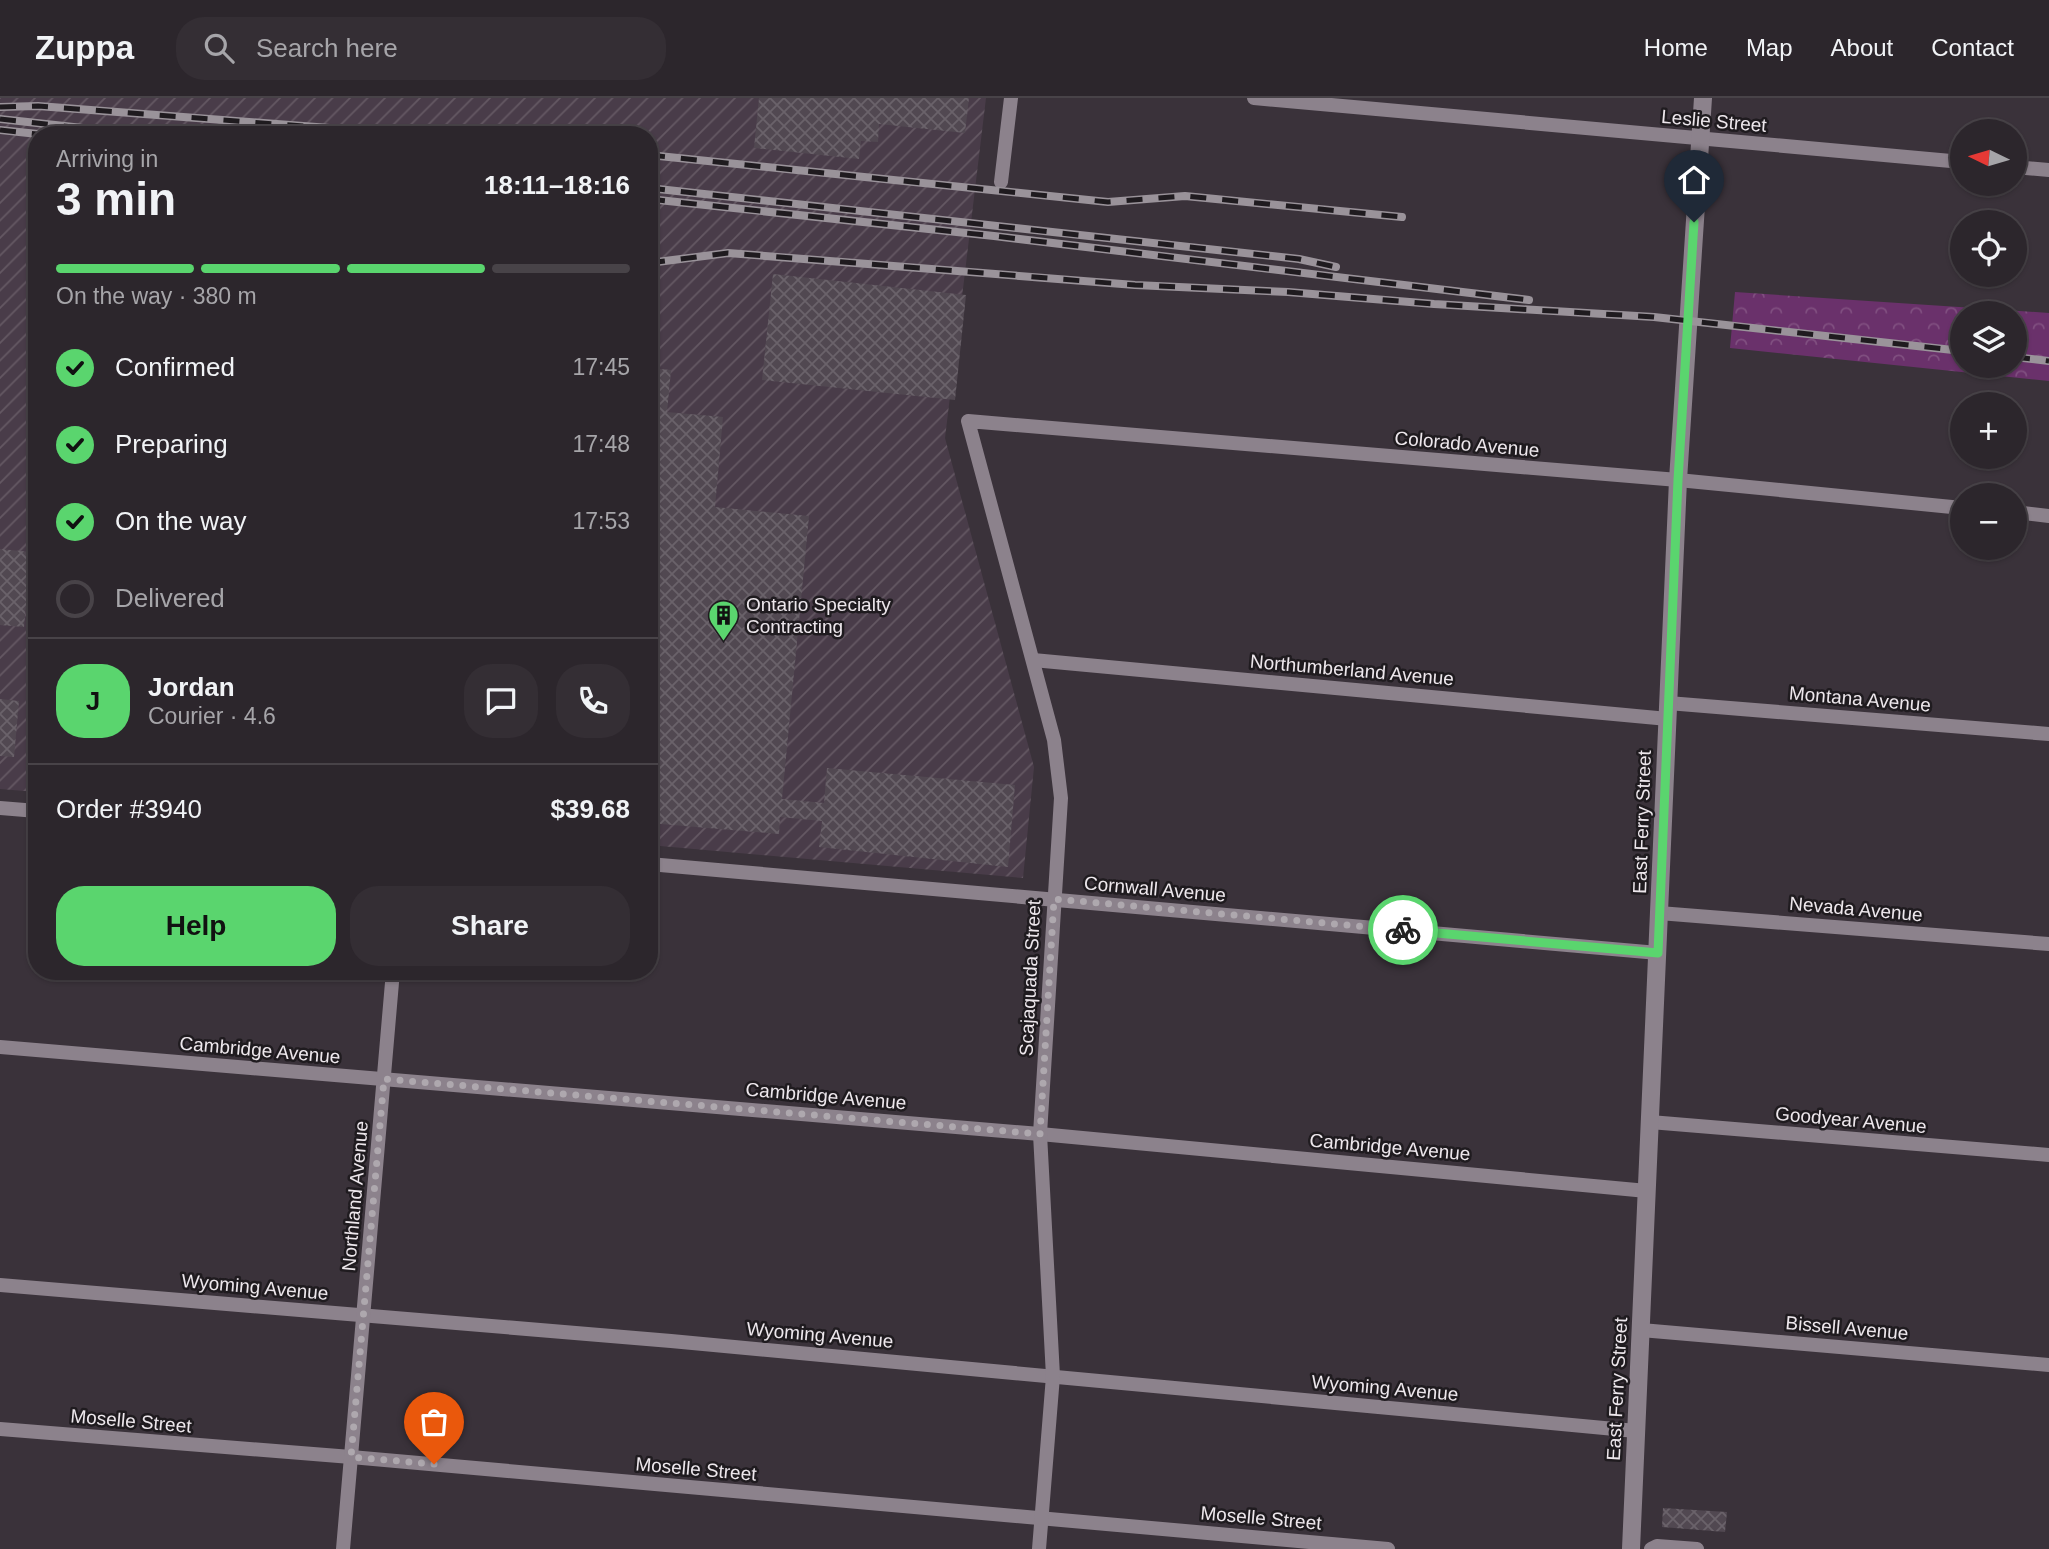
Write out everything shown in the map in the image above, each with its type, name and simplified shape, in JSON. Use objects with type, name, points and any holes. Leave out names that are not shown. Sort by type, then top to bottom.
[{"type":"street","points":[[1001,182],[1011,98]]},
{"type":"street","name":"Leslie Street","points":[[1254,98],[1950,161]]},
{"type":"street","name":"East Ferry Street","points":[[1631,1549],[1678,480],[1703,98]]},
{"type":"street","points":[[2027,168],[2049,170]]},
{"type":"street","name":"Colorado Avenue","points":[[968,421],[1678,480],[1950,507]]},
{"type":"street","name":"Scajaquada Street","points":[[968,421],[1058,758],[1061,798],[1040,1134],[1053,1376],[1039,1549]]},
{"type":"street","points":[[2027,513],[2049,516]]},
{"type":"street","name":"Northumberland Avenue","points":[[1033,660],[1668,711]]},
{"type":"street","name":"Montana Avenue","points":[[1668,711],[2049,734]]},
{"type":"street","points":[[0,808],[28,810]]},
{"type":"street","name":"Cornwall Avenue","points":[[658,865],[1658,953]]},
{"type":"street","name":"Nevada Avenue","points":[[1659,913],[2049,944]]},
{"type":"street","name":"Northland Avenue","points":[[343,1549],[392,980]]},
{"type":"street","name":"Cambridge Avenue","points":[[0,1047],[1040,1134],[1647,1191]]},
{"type":"street","name":"Goodyear Avenue","points":[[1650,1122],[2049,1155]]},
{"type":"street","name":"Wyoming Avenue","points":[[0,1285],[1053,1376],[1636,1431]]},
{"type":"street","name":"Bissell Avenue","points":[[1641,1331],[2049,1365]]},
{"type":"street","name":"Moselle Street","points":[[0,1429],[351,1457],[1388,1549]]},
{"type":"street","points":[[1651,1549],[1657,1546],[1697,1549]]},
{"type":"shaded area","points":[[0,98],[986,98],[945,438],[1034,767],[1023,878],[658,846],[658,126],[28,126],[28,791],[0,789]]},
{"type":"green space","points":[[1735,292],[1950,306],[1950,371],[1730,348]]},
{"type":"green space","points":[[2027,312],[2049,313],[2049,381],[2020,378],[2027,378]]},
{"type":"building","points":[[759,98],[969,98],[965,133],[879,124],[878,142],[861,141],[859,159],[754,148]]},
{"type":"building","points":[[773,274],[966,295],[955,400],[762,380]]},
{"type":"building","name":"Ontario Specialty Contracting","points":[[658,369],[671,370],[667,412],[723,417],[715,507],[809,516],[782,799],[824,803],[827,768],[1015,785],[1008,867],[819,847],[822,821],[780,817],[779,834],[658,824]]},
{"type":"building","points":[[0,549],[28,552],[24,627],[0,625]]},
{"type":"building","points":[[0,699],[19,701],[14,757],[0,756]]},
{"type":"building","points":[[1663,1508],[1727,1512],[1725,1532],[1662,1527]]},
{"type":"railway","points":[[0,107],[38,106],[303,126]]},
{"type":"railway","points":[[0,119],[64,126]]},
{"type":"railway","points":[[0,130],[28,133]]},
{"type":"railway","points":[[658,156],[1108,202],[1185,196],[1402,217]]},
{"type":"railway","points":[[658,189],[1299,259],[1336,267]]},
{"type":"railway","points":[[658,200],[994,236],[1529,300]]},
{"type":"railway","points":[[658,262],[728,253],[1135,285],[1288,292],[1654,317],[1950,350]]},
{"type":"railway","points":[[2027,358],[2049,361]]},
{"type":"way so far","points":[[434,1464],[351,1457],[384,1079],[1040,1134],[1054,899],[1403,930]]},
{"type":"place","name":"Ontario Specialty Contracting","points":[[723,642]]},
{"type":"route","points":[[1403,930],[1658,953],[1678,480],[1694,222]]}]
